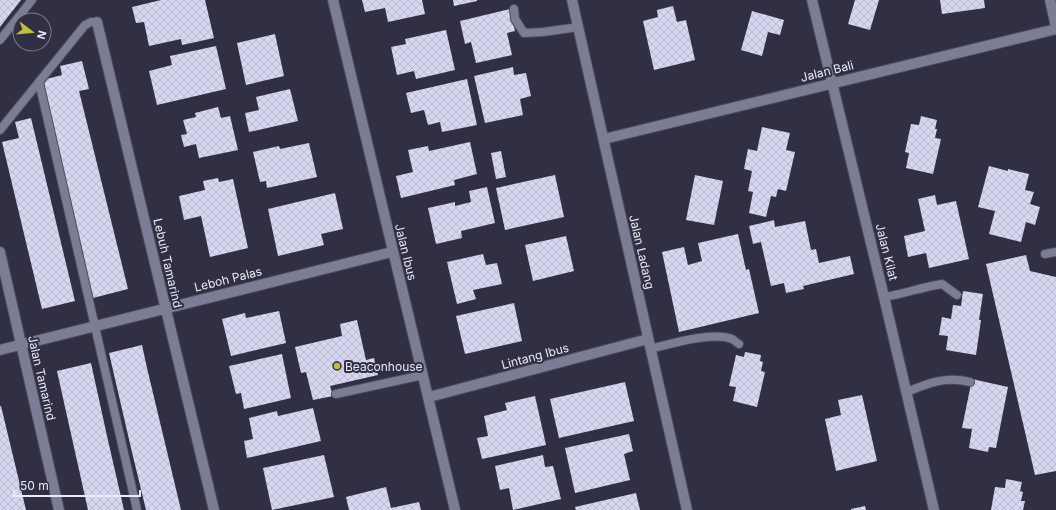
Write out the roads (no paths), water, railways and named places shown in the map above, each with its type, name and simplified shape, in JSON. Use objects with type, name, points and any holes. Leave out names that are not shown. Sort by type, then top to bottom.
[{"type":"street","name":"Jalan Ibus","points":[[333,0],[392,252],[429,397],[455,510]]},
{"type":"street","name":"Jalan Ladang","points":[[572,0],[687,510]]},
{"type":"street","name":"Jalan Kilat","points":[[812,0],[934,510]]},
{"type":"street","points":[[1050,0],[1056,28]]},
{"type":"street","name":"Lebuh Tamarind","points":[[97,22],[214,510]]},
{"type":"street","name":"Jalan Bali","points":[[604,139],[1056,28]]},
{"type":"street","name":"Jalan Tamarind","points":[[0,252],[59,510]]},
{"type":"street","name":"Leboh Palas","points":[[0,350],[392,252]]},
{"type":"street","name":"Lintang Ibus","points":[[429,397],[650,344]]},
{"type":"lane","points":[[0,40],[32,0]]},
{"type":"lane","points":[[514,9],[515,19],[524,33],[579,27]]},
{"type":"lane","points":[[0,130],[85,25],[91,22],[97,22]]},
{"type":"lane","points":[[39,82],[137,510]]},
{"type":"lane","points":[[1045,254],[1056,252]]},
{"type":"lane","points":[[884,296],[903,294],[921,288],[942,284],[957,295]]},
{"type":"lane","points":[[650,344],[716,337],[732,338],[740,344]]},
{"type":"lane","points":[[336,394],[423,375]]},
{"type":"lane","points":[[907,392],[933,381],[951,379],[970,382]]},
{"type":"place","name":"Beaconhouse","points":[[337,366]]}]
